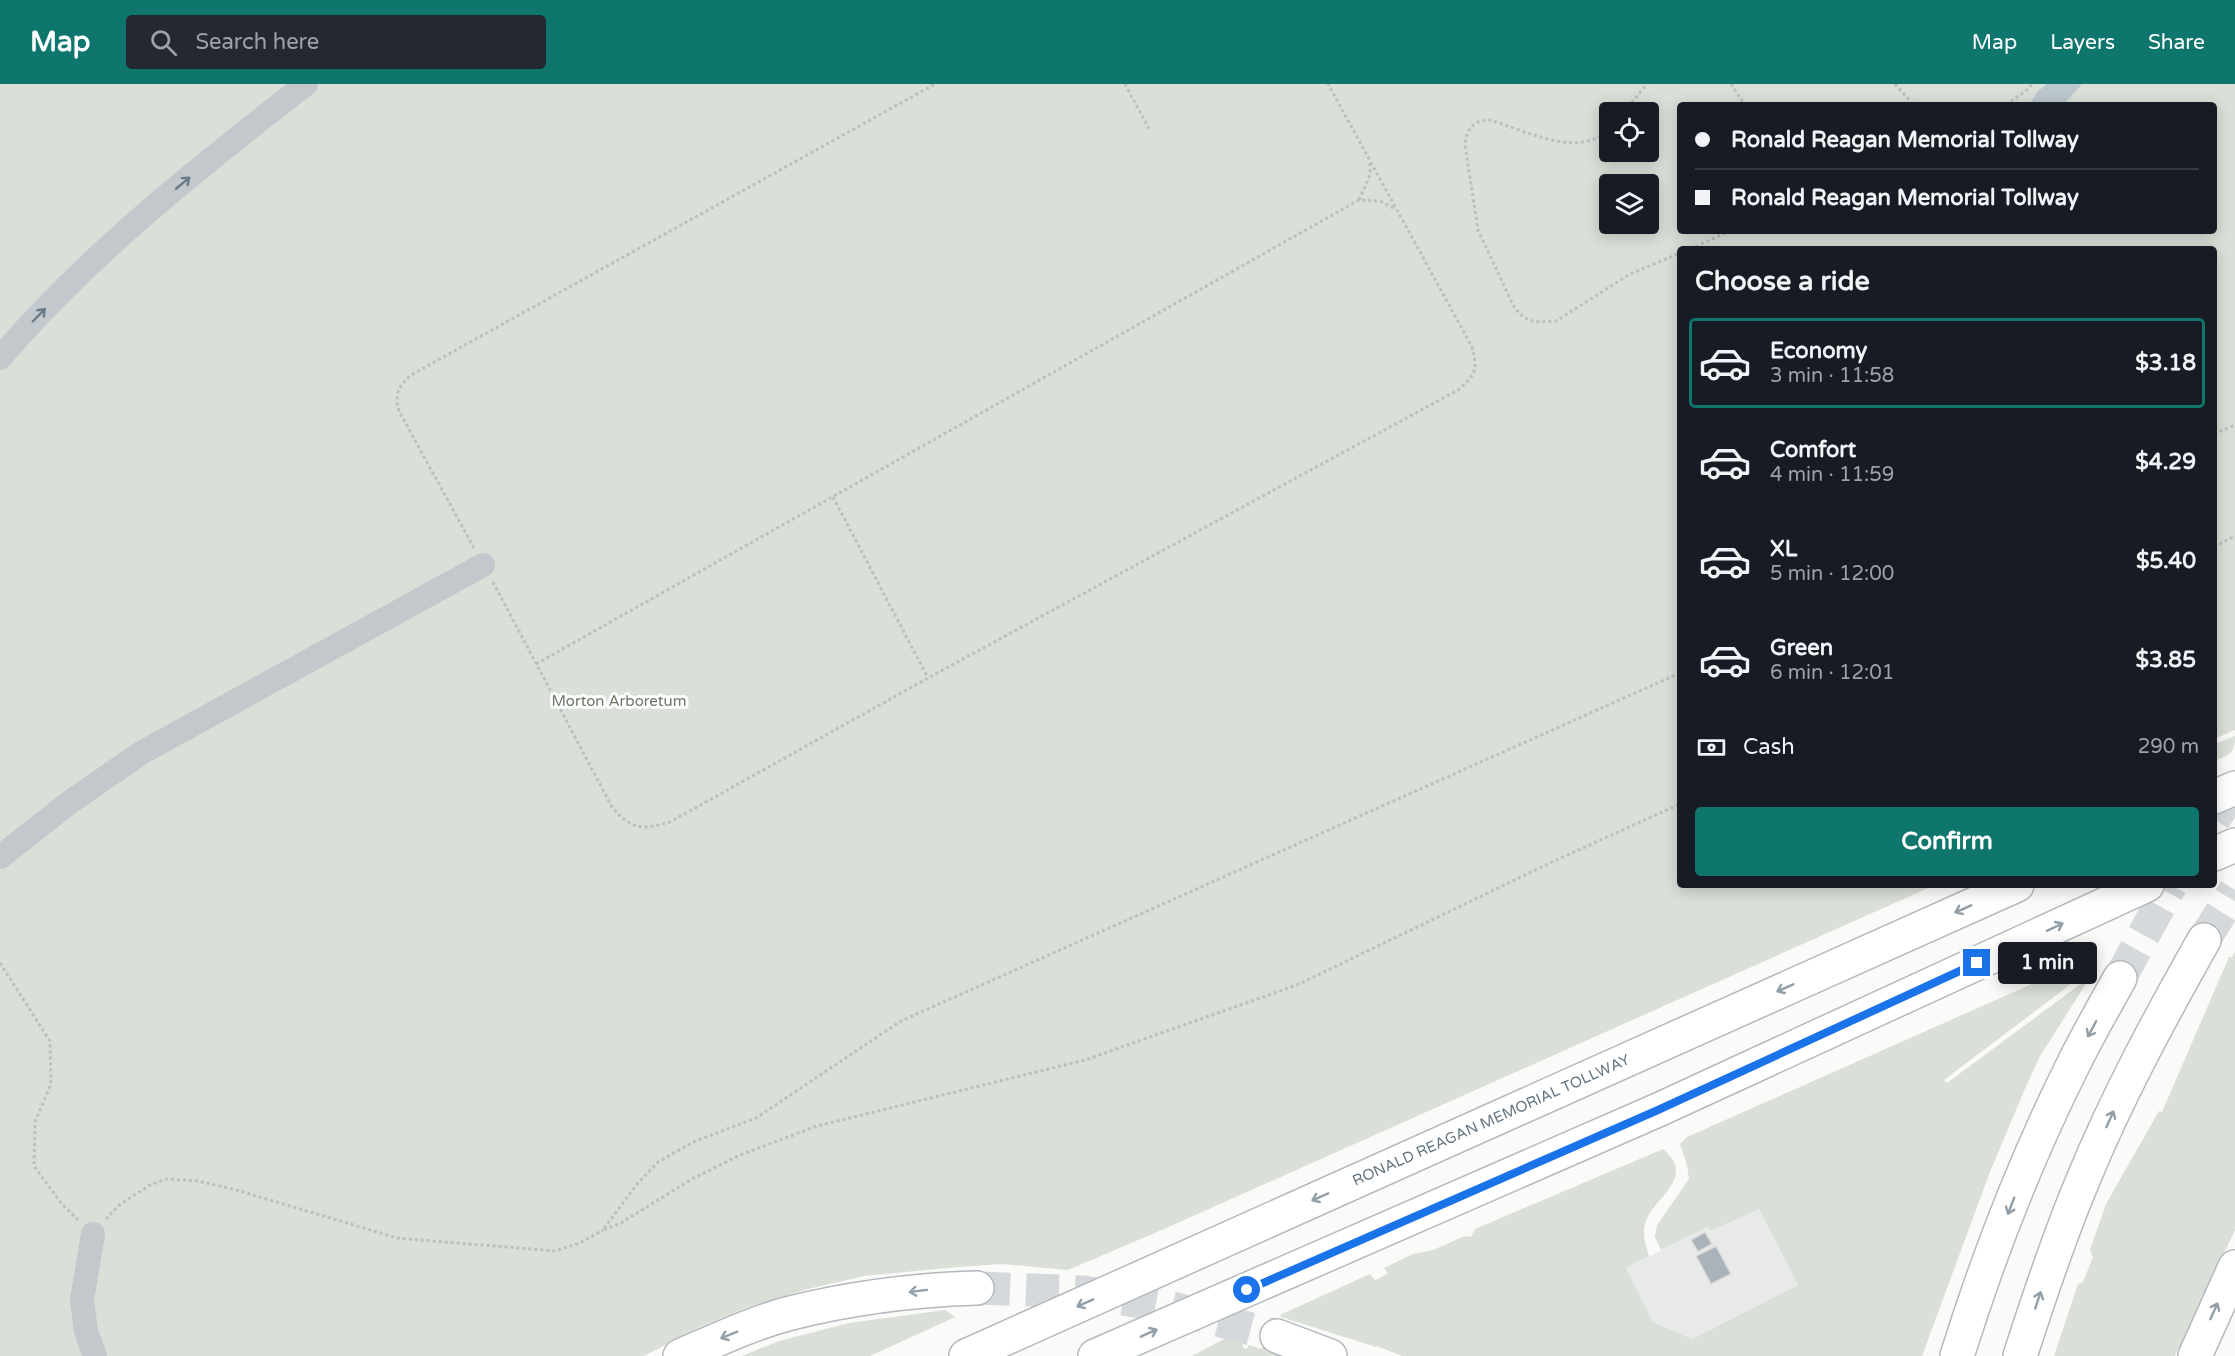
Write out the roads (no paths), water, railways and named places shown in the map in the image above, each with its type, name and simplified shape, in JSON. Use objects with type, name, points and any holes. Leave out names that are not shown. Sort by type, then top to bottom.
[{"type":"highway","points":[[2217,796],[2235,788]]},
{"type":"highway","points":[[2217,853],[2235,845]]},
{"type":"highway","name":"RONALD REAGAN MEMORIAL TOLLWAY","points":[[966,1356],[2010,888]]},
{"type":"highway","points":[[1095,1356],[1658,1110],[2141,888]]},
{"type":"highway","points":[[2020,1356],[2082,1180],[2163,1012],[2204,940]]},
{"type":"highway","points":[[1957,1355],[1991,1257],[2031,1155],[2072,1066],[2120,978]]},
{"type":"highway","points":[[2195,1356],[2235,1267]]},
{"type":"highway","points":[[681,1356],[753,1326],[785,1315],[832,1304],[929,1289],[976,1288]]},
{"type":"highway","points":[[1276,1336],[1330,1356]]},
{"type":"lane","points":[[0,358],[77,276],[140,219],[212,158],[306,84]]},
{"type":"lane","points":[[0,857],[70,801],[141,753],[483,565]]},
{"type":"lane","points":[[93,1234],[82,1300],[86,1331],[95,1356]]},
{"type":"tunnel","points":[[2217,815],[2235,788]]},
{"type":"tunnel","points":[[2120,978],[2169,888]]},
{"type":"tunnel","points":[[2204,940],[2235,890]]},
{"type":"tunnel","points":[[977,1288],[1084,1292],[1169,1307],[1277,1336]]},
{"type":"park label","name":"Morton Arboretum","points":[[619,701]]}]
